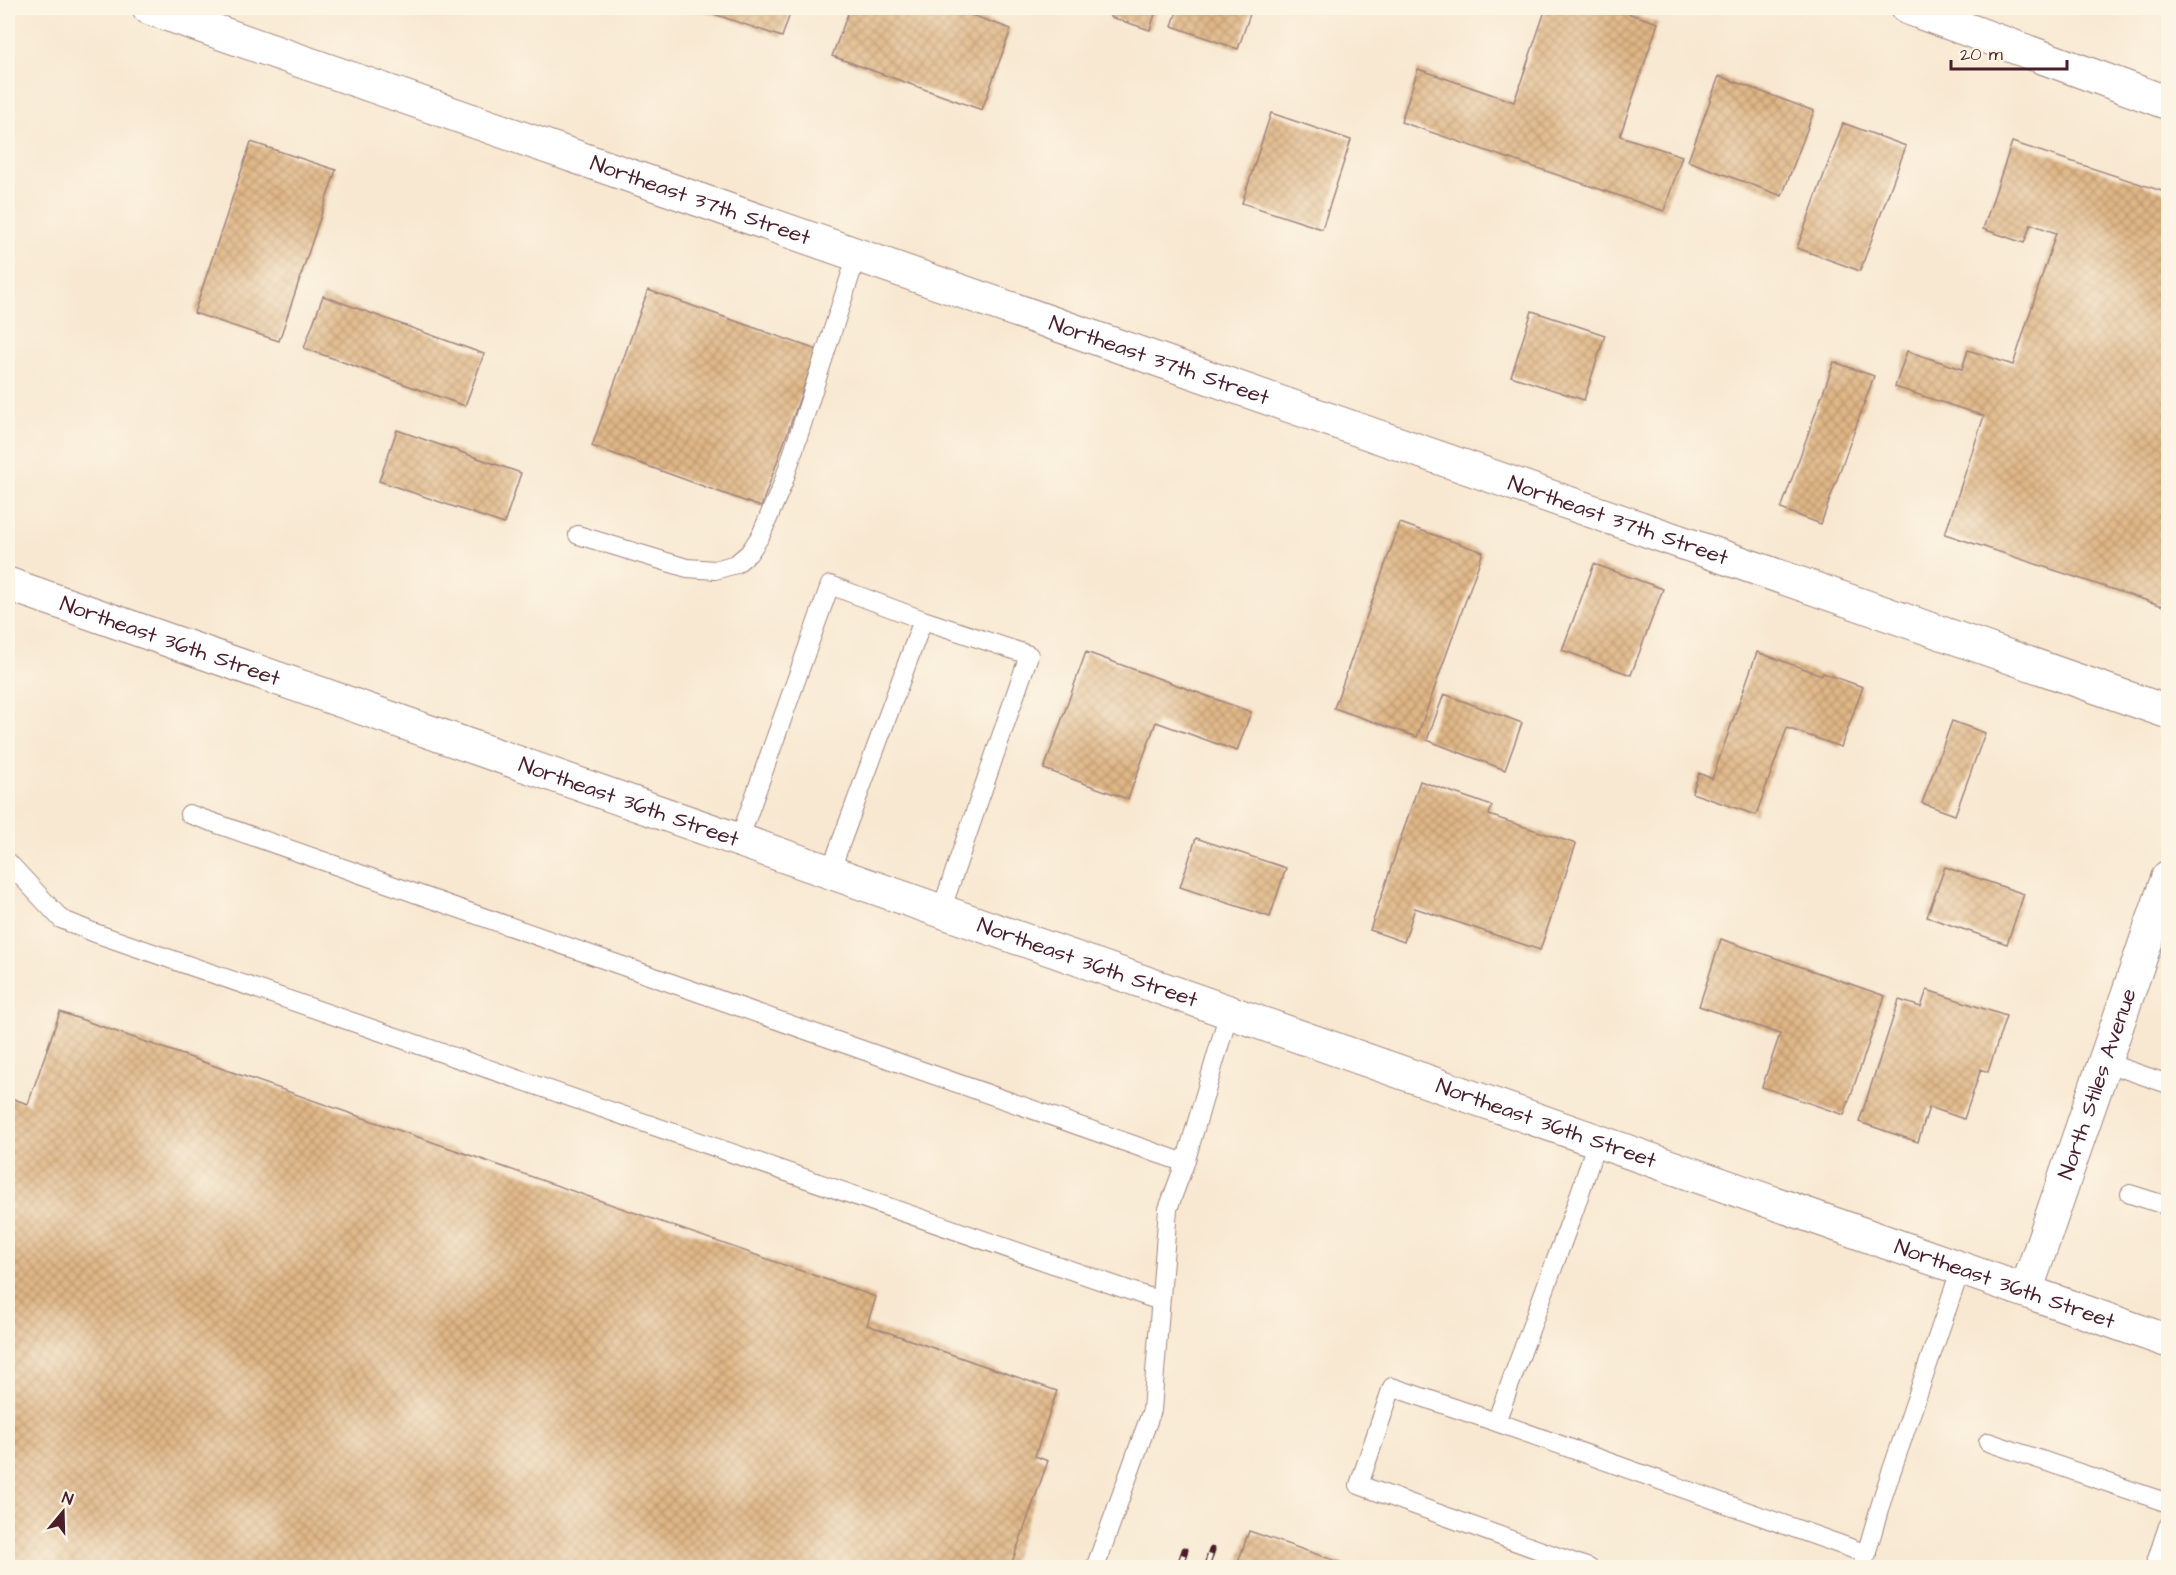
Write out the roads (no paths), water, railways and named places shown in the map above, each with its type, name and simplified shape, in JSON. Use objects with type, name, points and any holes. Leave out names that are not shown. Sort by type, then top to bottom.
[{"type":"street","name":"Northeast 37th Street","points":[[149,8],[2169,712]]},
{"type":"street","points":[[1908,8],[2169,103]]},
{"type":"street","name":"Northeast 36th Street","points":[[8,584],[2169,1341]]},
{"type":"street","name":"North Stiles Avenue","points":[[2026,1291],[2169,877]]},
{"type":"lane","points":[[578,535],[687,568],[715,570],[736,564],[748,553],[761,535],[783,483],[857,255]]},
{"type":"lane","points":[[739,840],[830,585],[923,620],[1029,655],[941,911]]},
{"type":"lane","points":[[830,872],[923,620]]},
{"type":"lane","points":[[189,814],[1185,1163]]},
{"type":"lane","points":[[8,862],[61,919],[95,933],[1160,1301]]},
{"type":"lane","points":[[1095,1568],[1152,1410],[1168,1209],[1185,1163],[1229,1012]]},
{"type":"lane","points":[[2104,1062],[2169,1084]]},
{"type":"lane","points":[[1496,1422],[1575,1208],[1597,1141]]},
{"type":"lane","points":[[2130,1194],[2169,1206]]},
{"type":"lane","points":[[1589,1568],[1359,1485],[1392,1387],[1496,1422],[1864,1561],[1884,1493],[1961,1268]]},
{"type":"lane","points":[[1988,1442],[2169,1503]]},
{"type":"lane","points":[[2154,1568],[2169,1526]]},
{"type":"railway","points":[[1179,1568],[1185,1550]]},
{"type":"railway","points":[[1206,1568],[1212,1550]]}]
